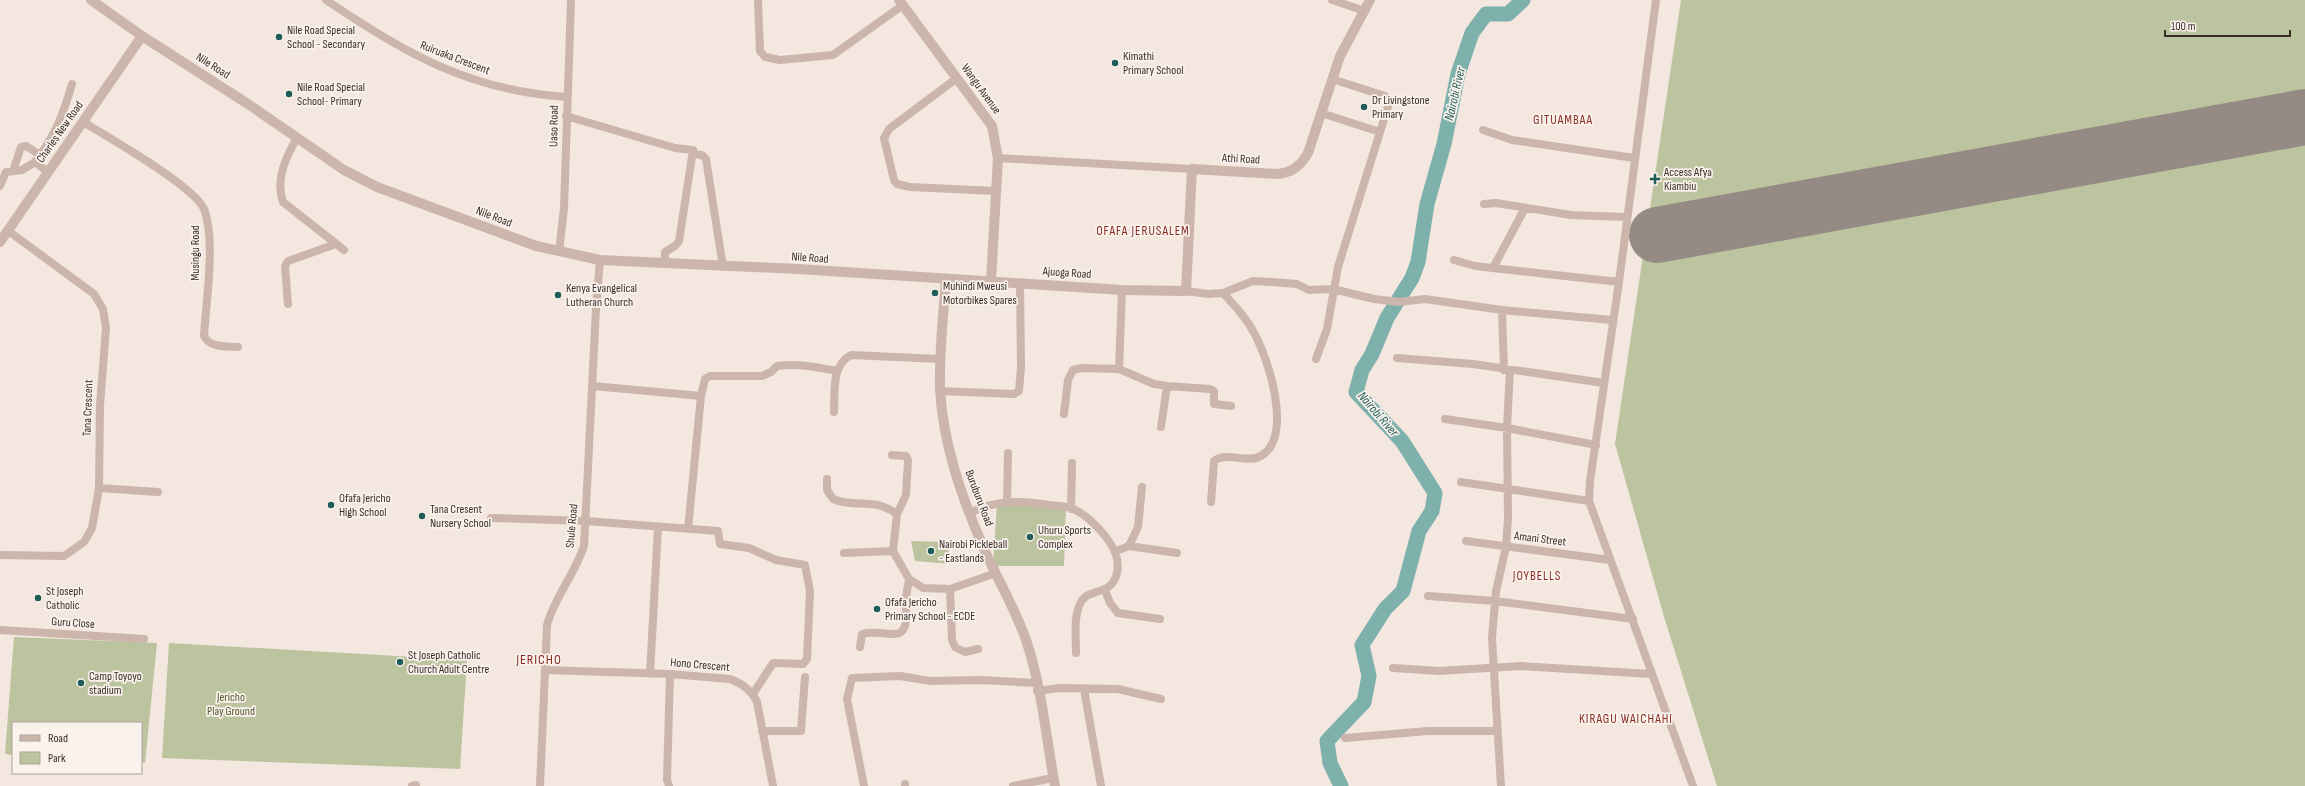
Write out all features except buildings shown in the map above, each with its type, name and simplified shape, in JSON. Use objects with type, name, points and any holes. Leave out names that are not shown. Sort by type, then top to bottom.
[{"type":"street","name":"Nile Road","points":[[91,0],[142,36],[344,170],[377,187],[536,246],[600,260],[798,270],[946,280]]},
{"type":"street","name":"Ruiruaka Crescent","points":[[326,0],[375,33],[427,62],[502,89],[567,97]]},
{"type":"street","name":"Uaso Road","points":[[559,252],[564,208],[571,0]]},
{"type":"street","points":[[758,0],[760,51],[765,57],[780,60],[833,55],[901,3]]},
{"type":"street","points":[[1332,0],[1365,11]]},
{"type":"street","name":"Athi Road","points":[[998,158],[1278,174],[1290,172],[1301,164],[1308,153],[1332,79],[1346,44],[1370,0]]},
{"type":"street","points":[[1656,0],[1589,501],[1693,786]]},
{"type":"street","name":"Wangu Avenue","points":[[901,3],[992,126],[998,158],[991,281]]},
{"type":"street","name":"Charles New Road","points":[[0,242],[142,36]]},
{"type":"street","points":[[957,78],[889,129],[884,138],[894,180],[897,184],[910,187],[996,191]]},
{"type":"street","points":[[1316,359],[1327,329],[1333,290],[1390,100],[1332,79]]},
{"type":"street","points":[[0,186],[6,172],[22,170],[38,158],[61,121],[72,84]]},
{"type":"street","points":[[1321,113],[1380,132]]},
{"type":"street","points":[[566,116],[675,148],[691,149],[693,154],[679,241],[675,246],[665,252],[665,264]]},
{"type":"street","name":"Musingu Road","points":[[83,122],[166,175],[192,194],[203,207],[209,231],[204,336],[206,342],[211,344],[238,347]]},
{"type":"street","points":[[1483,130],[1512,140],[1634,158]]},
{"type":"street","points":[[297,138],[283,168],[280,193],[283,202],[344,250]]},
{"type":"street","points":[[13,170],[21,147],[26,146],[38,158],[48,172]]},
{"type":"street","points":[[693,154],[702,155],[706,159],[723,267]]},
{"type":"street","points":[[1186,292],[1192,169]]},
{"type":"street","points":[[1484,204],[1496,203],[1571,215],[1627,217]]},
{"type":"street","points":[[1493,268],[1525,208]]},
{"type":"street","name":"Tana Crescent","points":[[0,555],[53,557],[70,554],[84,542],[92,528],[99,488],[100,405],[106,328],[103,309],[94,294],[7,230]]},
{"type":"street","points":[[288,304],[285,266],[288,261],[336,244]]},
{"type":"street","name":"Shule Road","points":[[540,786],[545,644],[551,609],[581,556],[584,546],[600,260]]},
{"type":"street","points":[[1454,260],[1493,268],[1619,282]]},
{"type":"street","name":"Ajuoga Road","points":[[946,280],[991,281],[1208,294],[1223,292],[1253,281],[1297,284],[1309,290],[1333,290],[1374,300],[1399,302],[1425,299],[1502,310],[1612,320]]},
{"type":"street","name":"Buruburu Road","points":[[946,280],[940,359],[940,391],[948,447],[970,513],[996,573],[1016,614],[1026,642],[1037,687],[1054,782]]},
{"type":"street","points":[[940,391],[1014,394],[1019,391],[1021,367],[1020,283]]},
{"type":"street","points":[[1119,369],[1122,290]]},
{"type":"street","points":[[1211,502],[1214,461],[1220,458],[1255,459],[1262,456],[1272,444],[1276,433],[1277,420],[1273,386],[1265,358],[1254,331],[1240,310],[1223,292]]},
{"type":"street","points":[[1501,786],[1492,638],[1495,601],[1506,548],[1507,370],[1502,310]]},
{"type":"street","points":[[834,412],[837,371],[841,363],[851,355],[940,359]]},
{"type":"street","points":[[1397,358],[1473,364],[1604,383]]},
{"type":"street","points":[[688,529],[703,381],[710,376],[762,376],[771,372],[777,366],[789,364],[802,364],[837,371]]},
{"type":"street","points":[[1064,414],[1068,380],[1073,370],[1082,368],[1119,369],[1154,384],[1210,388],[1214,391],[1214,404],[1231,406]]},
{"type":"street","points":[[593,386],[701,396]]},
{"type":"street","points":[[1161,427],[1167,386]]},
{"type":"street","points":[[1445,419],[1507,428],[1596,445]]},
{"type":"street","points":[[1007,502],[1008,453]]},
{"type":"street","points":[[892,455],[906,456],[908,460],[906,495],[897,514],[896,542],[893,551],[909,579],[923,588],[950,589],[996,573]]},
{"type":"street","points":[[1071,508],[1072,463]]},
{"type":"street","points":[[827,479],[828,490],[833,499],[854,503],[874,503],[886,506],[897,514]]},
{"type":"street","points":[[1461,482],[1589,501]]},
{"type":"street","points":[[99,488],[158,492]]},
{"type":"street","points":[[1129,546],[1138,527],[1142,488]]},
{"type":"street","points":[[970,513],[982,506],[1007,502],[1031,502],[1071,508],[1089,520],[1101,531],[1116,551],[1116,574],[1110,586],[1105,590],[1086,596],[1078,607],[1076,654]]},
{"type":"street","points":[[491,518],[586,521],[718,531],[720,544],[748,548],[776,560],[803,564],[807,566],[810,591],[806,659],[803,664],[773,663],[753,694],[773,786]]},
{"type":"street","points":[[650,674],[658,527]]},
{"type":"street","name":"Amani Street","points":[[1466,541],[1506,548],[1610,560]]},
{"type":"street","points":[[1116,551],[1129,546],[1177,553]]},
{"type":"street","points":[[844,553],[893,551]]},
{"type":"street","points":[[860,647],[862,634],[868,632],[897,634],[903,631],[906,624],[906,601],[909,579]]},
{"type":"street","points":[[950,589],[952,640],[955,647],[965,652],[978,648]]},
{"type":"street","points":[[1105,590],[1110,603],[1118,613],[1160,619]]},
{"type":"street","points":[[1428,596],[1495,601],[1633,619]]},
{"type":"street","name":"Guru Close","points":[[0,630],[144,639]]},
{"type":"street","points":[[1393,668],[1440,671],[1521,666],[1651,674]]},
{"type":"street","name":"Hono Crescent","points":[[545,670],[670,674],[730,679],[739,683],[753,694]]},
{"type":"street","points":[[669,786],[667,780],[670,674]]},
{"type":"street","points":[[864,786],[847,699],[852,678],[900,676],[930,681],[980,680],[1037,687],[1118,689],[1160,699]]},
{"type":"street","points":[[762,731],[801,731],[805,677]]},
{"type":"street","points":[[1084,689],[1100,786]]},
{"type":"street","points":[[1345,738],[1428,732],[1497,731]]},
{"type":"street","points":[[1014,786],[1054,782]]},
{"type":"green space","points":[[1681,0],[2305,0],[2305,786],[1717,786],[1665,620],[1615,444]]},
{"type":"green space","name":"Uhuru Sports Complex","points":[[997,503],[1066,508],[1064,566],[993,566]]},
{"type":"green space","name":"Nairobi Pickleball - Eastlands","points":[[911,541],[947,542],[951,564],[915,561]]},
{"type":"green space","name":"Camp Toyoyo stadium","points":[[14,637],[157,643],[145,763],[142,762],[142,722],[12,722],[12,755],[5,754]]},
{"type":"green space","name":"Jericho Play Ground","points":[[169,643],[467,660],[460,769],[162,758]]},
{"type":"waterway","name":"Nairobi River","points":[[1341,786],[1330,763],[1327,741],[1364,702],[1369,676],[1362,645],[1385,609],[1403,591],[1419,531],[1432,511],[1435,493],[1402,441],[1356,392],[1362,370],[1372,354],[1387,318],[1412,278],[1418,262],[1427,204],[1444,144],[1458,74],[1472,33],[1486,14],[1508,14],[1523,0]]},
{"type":"runway","points":[[1657,235],[2305,117]]},
{"type":"place","name":"Nile Road Special School - Secondary","points":[[279,37]]},
{"type":"place","name":"Kimathi Primary School","points":[[1115,63]]},
{"type":"place","name":"Nile Road Special School- Primary","points":[[289,94]]},
{"type":"place","name":"Dr Livingstone Primary","points":[[1364,107]]},
{"type":"place","name":"Access Afya Kiambiu","points":[[1655,179]]},
{"type":"place","name":"Muhindi Mweusi Motorbikes Spares","points":[[935,293]]},
{"type":"place","name":"Kenya Evangelical Lutheran Church","points":[[558,295]]},
{"type":"place","name":"Ofafa Jericho High School","points":[[331,505]]},
{"type":"place","name":"Tana Cresent Nursery School","points":[[422,516]]},
{"type":"place","name":"Uhuru Sports Complex","points":[[1030,537]]},
{"type":"place","name":"Nairobi Pickleball - Eastlands","points":[[931,551]]},
{"type":"place","name":"St Joseph Catholic","points":[[38,598]]},
{"type":"place","name":"Ofafa Jericho Primary School - ECDE","points":[[877,609]]},
{"type":"place","name":"St Joseph Catholic Church Adult Centre","points":[[400,662]]},
{"type":"place","name":"Camp Toyoyo stadium","points":[[81,683]]},
{"type":"district","name":"GITUAMBAA","points":[[1563,120]]},
{"type":"district","name":"OFAFA JERUSALEM","points":[[1143,231]]},
{"type":"district","name":"JOYBELLS","points":[[1537,576]]},
{"type":"district","name":"JERICHO","points":[[539,659]]},
{"type":"district","name":"KIRAGU WAICHAHI","points":[[1626,719]]}]
